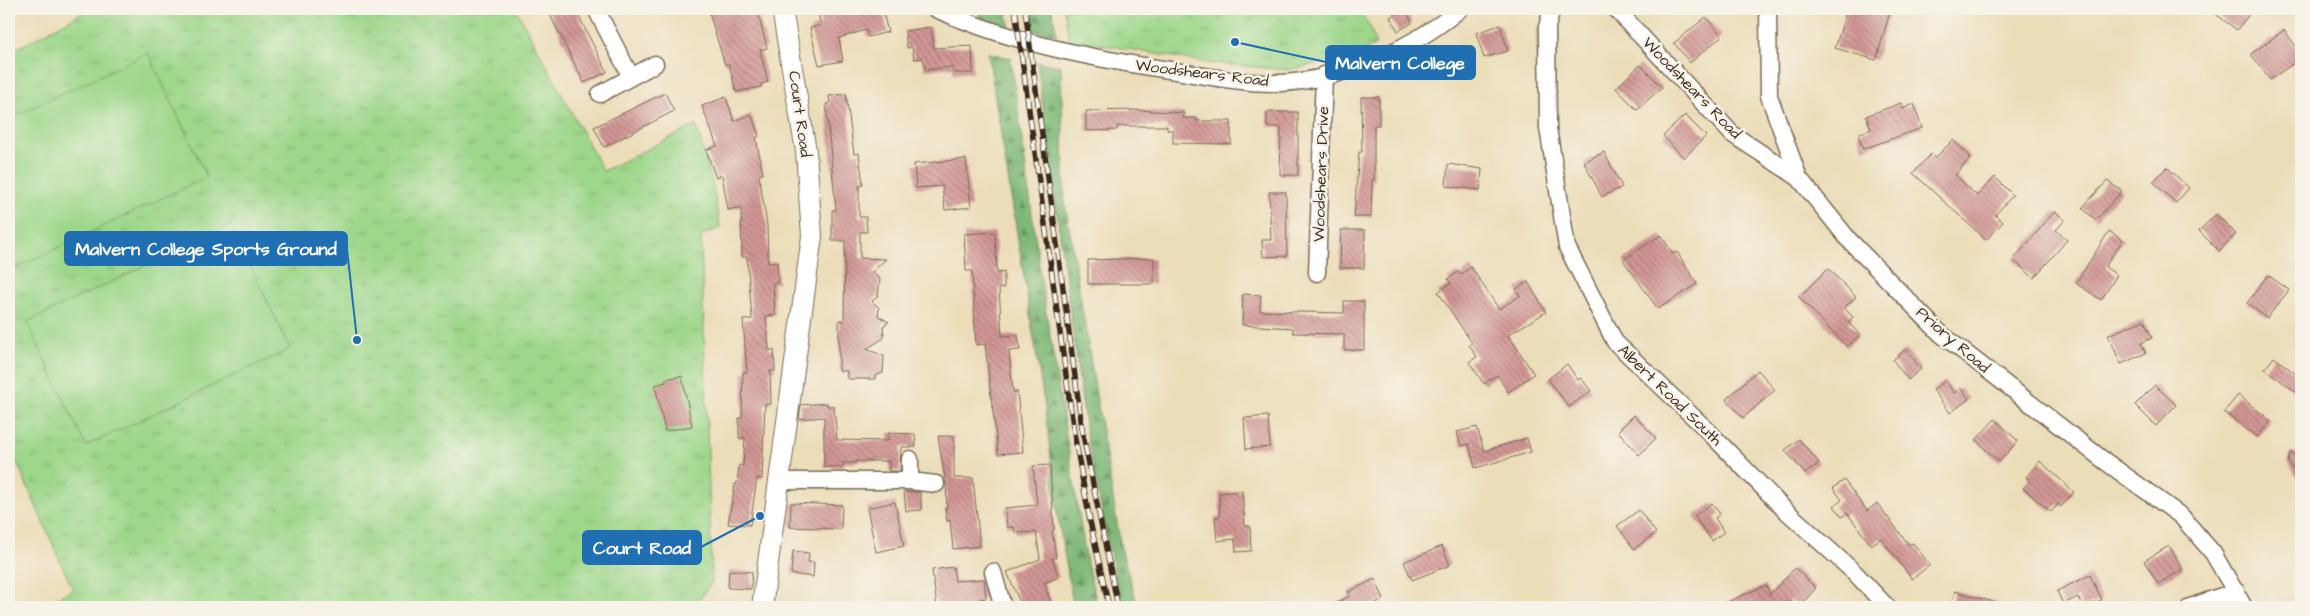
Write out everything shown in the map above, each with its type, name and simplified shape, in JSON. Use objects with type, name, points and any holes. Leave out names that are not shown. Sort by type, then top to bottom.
[{"type":"street","points":[[596,9],[631,77]]},
{"type":"street","name":"Court Road","points":[[762,607],[812,236],[806,151],[782,9]]},
{"type":"street","name":"Woodshears Road","points":[[936,9],[1007,36],[1133,65],[1209,76],[1281,82],[1324,76],[1386,57],[1443,23],[1460,9]]},
{"type":"street","name":"Albert Road South","points":[[1552,9],[1547,27],[1548,128],[1567,247],[1615,342],[1706,429],[1783,508],[1855,573],[1887,607]]},
{"type":"street","name":"Woodshears Road","points":[[1616,9],[1732,134],[1799,178]]},
{"type":"street","name":"Priory Road","points":[[1768,9],[1769,96],[1799,178],[1849,240],[1941,334],[2102,459],[2181,516],[2213,553],[2244,607]]},
{"type":"street","points":[[600,94],[655,64]]},
{"type":"street","name":"Woodshears Drive","points":[[1317,273],[1324,76]]},
{"type":"street","points":[[910,459],[910,481]]},
{"type":"street","points":[[780,481],[910,481],[936,484]]},
{"type":"street","points":[[993,572],[1003,607]]},
{"type":"street","points":[[2190,607],[2236,591]]},
{"type":"green space","points":[[89,9],[516,9],[603,171],[696,125],[713,185],[720,228],[701,236],[712,582],[694,607],[38,607],[73,590],[9,445],[9,53]]},
{"type":"green space","points":[[978,9],[1006,9],[1010,29],[980,20]]},
{"type":"green space","points":[[1029,9],[1052,9],[1057,35],[1033,30]]},
{"type":"green space","points":[[1064,9],[1359,9],[1371,29],[1376,45],[1354,55],[1289,70],[1209,63],[1069,39]]},
{"type":"green space","points":[[148,53],[207,177],[9,271],[9,119]]},
{"type":"green space","points":[[988,53],[1011,58],[1041,280],[1087,564],[1098,607],[1075,607],[1072,598],[1058,518],[1045,408]]},
{"type":"green space","points":[[1037,62],[1061,66],[1065,202],[1121,548],[1138,607],[1121,607],[1086,432]]},
{"type":"green space","points":[[231,225],[290,349],[86,446],[27,322]]},
{"type":"building","points":[[547,9],[575,9],[607,72],[584,83]]},
{"type":"building","points":[[708,9],[757,9],[767,48],[760,50],[768,82],[761,84],[761,87],[736,92],[729,64],[725,65]]},
{"type":"building","points":[[853,9],[882,9],[888,32],[868,37],[866,30],[839,38],[843,61],[819,65],[810,28],[821,25],[818,14]]},
{"type":"building","points":[[1405,9],[1412,23],[1398,31],[1390,17]]},
{"type":"building","points":[[1847,9],[1879,9],[1890,12],[1876,60],[1835,48]]},
{"type":"building","points":[[2209,9],[2253,9],[2237,30]]},
{"type":"building","points":[[1706,17],[1722,36],[1690,63],[1674,43]]},
{"type":"building","points":[[1500,25],[1508,51],[1484,58],[1476,33]]},
{"type":"building","points":[[931,27],[934,48],[972,46],[973,73],[953,73],[953,67],[925,70],[923,58],[914,59],[912,47],[907,48],[905,31]]},
{"type":"building","points":[[2284,30],[2301,53],[2301,58],[2270,80],[2251,54]]},
{"type":"building","points":[[1640,65],[1662,87],[1637,110],[1616,88]]},
{"type":"building","points":[[665,93],[674,111],[604,147],[594,127]]},
{"type":"building","points":[[846,94],[854,154],[859,153],[863,185],[859,186],[859,217],[866,217],[867,232],[860,232],[860,258],[886,259],[872,272],[880,279],[878,296],[872,301],[879,308],[878,316],[889,322],[883,326],[884,338],[866,349],[884,356],[883,373],[875,376],[875,379],[847,379],[847,371],[839,371],[839,320],[844,321],[845,241],[832,241],[832,210],[836,210],[826,104],[830,103],[829,96]]},
{"type":"building","points":[[726,97],[734,121],[751,114],[759,136],[756,138],[763,174],[759,175],[767,225],[768,263],[777,262],[778,283],[773,283],[775,315],[766,316],[769,350],[774,350],[775,371],[770,371],[771,404],[765,404],[762,479],[757,478],[750,525],[728,524],[735,484],[737,484],[739,465],[743,466],[745,438],[739,438],[739,418],[742,418],[743,372],[747,372],[743,320],[752,319],[747,257],[742,257],[741,207],[728,210],[722,175],[716,178],[706,150],[717,146],[702,106]]},
{"type":"building","points":[[1361,97],[1379,97],[1379,125],[1374,125],[1374,180],[1372,180],[1371,217],[1354,217],[1359,152],[1362,152]]},
{"type":"building","points":[[1901,103],[1903,109],[1914,104],[1922,128],[1863,149],[1858,134],[1871,129],[1866,116]]},
{"type":"building","points":[[1139,110],[1184,113],[1183,118],[1197,118],[1197,121],[1231,121],[1231,144],[1173,143],[1173,130],[1167,130],[1167,126],[1117,126],[1117,130],[1086,131],[1086,111]]},
{"type":"building","points":[[1267,112],[1298,112],[1298,175],[1280,175],[1281,127],[1267,127]]},
{"type":"building","points":[[1685,115],[1706,136],[1684,158],[1663,136]]},
{"type":"building","points":[[1953,140],[1971,157],[1955,175],[1977,196],[1995,177],[2013,195],[1995,215],[2003,222],[1986,240],[1913,173],[1931,154],[1935,158]]},
{"type":"building","points":[[1604,152],[1622,187],[1602,197],[1584,162]]},
{"type":"building","points":[[966,159],[971,207],[945,210],[942,186],[916,188],[914,164]]},
{"type":"building","points":[[1448,164],[1482,169],[1480,190],[1446,186]]},
{"type":"building","points":[[2167,167],[2189,188],[2176,203],[2153,182]]},
{"type":"building","points":[[2107,181],[2122,191],[2096,220],[2082,208]]},
{"type":"building","points":[[1269,192],[1286,192],[1287,256],[1263,257],[1262,240],[1271,240]]},
{"type":"building","points":[[2055,211],[2065,220],[2056,230],[2067,240],[2034,278],[2013,260]]},
{"type":"building","points":[[2216,214],[2236,234],[2219,251],[2199,231]]},
{"type":"building","points":[[1341,230],[1365,230],[1364,268],[1340,268]]},
{"type":"building","points":[[2109,231],[2123,240],[2105,267],[2117,275],[2101,300],[2076,283]]},
{"type":"building","points":[[995,232],[997,273],[1004,272],[1004,288],[999,288],[1002,336],[1018,335],[1020,350],[1009,351],[1013,392],[1017,391],[1023,452],[998,454],[985,344],[976,345],[972,271],[966,271],[964,234]]},
{"type":"building","points":[[1661,235],[1673,254],[1677,252],[1697,284],[1658,309],[1623,260]]},
{"type":"building","points":[[1154,258],[1154,284],[1088,284],[1088,260]]},
{"type":"building","points":[[1471,267],[1499,309],[1520,296],[1516,289],[1528,282],[1546,312],[1508,335],[1534,374],[1508,392],[1497,375],[1484,384],[1469,362],[1477,357],[1469,345],[1472,343],[1438,292],[1451,283],[1448,279],[1458,272],[1460,275]]},
{"type":"building","points":[[1828,268],[1856,297],[1844,308],[1853,317],[1848,322],[1860,335],[1847,347],[1799,297]]},
{"type":"building","points":[[2268,275],[2289,290],[2267,318],[2247,303]]},
{"type":"building","points":[[1243,294],[1261,295],[1260,311],[1344,313],[1344,301],[1364,301],[1364,350],[1344,350],[1344,334],[1293,333],[1293,328],[1242,325]]},
{"type":"building","points":[[2144,320],[2152,338],[2141,343],[2146,353],[2121,364],[2108,335]]},
{"type":"building","points":[[1906,349],[1921,369],[1908,380],[1893,360]]},
{"type":"building","points":[[2274,357],[2301,378],[2301,384],[2296,392],[2265,369]]},
{"type":"building","points":[[1567,364],[1578,380],[1581,378],[1591,391],[1569,407],[1548,379]]},
{"type":"building","points":[[1758,370],[1775,390],[1743,418],[1726,399]]},
{"type":"building","points":[[682,376],[692,426],[665,431],[655,385],[666,382],[666,379]]},
{"type":"building","points":[[1945,381],[1954,393],[1961,388],[1969,399],[1950,413],[1933,390]]},
{"type":"building","points":[[2155,385],[2176,405],[2156,426],[2135,405]]},
{"type":"building","points":[[2238,395],[2271,421],[2257,437],[2224,412]]},
{"type":"building","points":[[827,403],[827,406],[834,406],[837,440],[888,441],[888,433],[915,434],[916,447],[901,447],[900,471],[889,471],[889,461],[856,461],[856,463],[843,463],[843,467],[824,467],[824,417],[799,419],[801,405]]},
{"type":"building","points":[[1634,415],[1656,438],[1639,455],[1618,431]]},
{"type":"building","points":[[1268,416],[1270,447],[1246,449],[1244,418]]},
{"type":"building","points":[[1995,419],[2018,441],[1999,462],[1976,440]]},
{"type":"building","points":[[1477,427],[1484,451],[1527,438],[1531,452],[1475,468],[1469,444],[1461,446],[1457,432]]},
{"type":"building","points":[[938,436],[954,436],[954,478],[973,478],[980,546],[953,549],[950,520],[947,521],[945,508],[947,508],[946,485]]},
{"type":"building","points":[[1799,439],[1819,463],[1805,474],[1785,450]]},
{"type":"building","points":[[2290,453],[2301,455],[2301,484],[2288,462]]},
{"type":"building","points":[[2040,461],[2074,492],[2061,507],[2058,504],[2051,512],[2023,488],[2030,480],[2026,477]]},
{"type":"building","points":[[1050,465],[1054,530],[1052,531],[1056,558],[1052,558],[1059,577],[1044,583],[1053,607],[1022,607],[1007,572],[1040,559],[1036,532],[1015,533],[1014,527],[1007,527],[1005,508],[1037,505],[1033,466]]},
{"type":"building","points":[[1844,480],[1867,511],[1877,503],[1909,545],[1913,543],[1930,565],[1912,579],[1881,538],[1871,545],[1847,513],[1842,517],[1834,506],[1842,500],[1833,488]]},
{"type":"building","points":[[1242,491],[1245,526],[1250,526],[1251,551],[1236,552],[1235,539],[1217,541],[1215,517],[1220,516],[1219,493]]},
{"type":"building","points":[[904,492],[920,492],[922,510],[906,511]]},
{"type":"building","points":[[895,502],[904,546],[876,552],[867,508]]},
{"type":"building","points":[[791,503],[842,505],[841,529],[790,527]]},
{"type":"building","points":[[1712,503],[1720,514],[1715,518],[1724,532],[1712,541],[1694,516]]},
{"type":"building","points":[[1639,510],[1656,533],[1634,549],[1617,526]]},
{"type":"building","points":[[1442,546],[1450,565],[1412,580],[1404,562]]},
{"type":"building","points":[[2169,546],[2183,569],[2158,584],[2144,561]]},
{"type":"building","points":[[793,551],[809,553],[808,562],[814,562],[813,577],[791,574]]},
{"type":"building","points":[[953,567],[955,581],[984,579],[986,598],[979,599],[980,607],[937,607],[932,570]]},
{"type":"building","points":[[1795,568],[1816,588],[1799,607],[1791,600],[1776,607],[1716,607],[1766,585],[1770,594]]},
{"type":"building","points":[[729,570],[752,572],[751,589],[728,588]]},
{"type":"building","points":[[2090,575],[2102,600],[2082,607],[2078,597],[2063,604],[2057,591]]},
{"type":"building","points":[[1375,579],[1384,599],[1367,607],[1328,607],[1350,596],[1348,592]]},
{"type":"building","points":[[1955,591],[1997,603],[1997,607],[1950,607]]},
{"type":"railway","points":[[1015,9],[1074,433],[1090,521],[1109,607]]},
{"type":"railway","points":[[1025,9],[1083,435],[1118,607]]},
{"type":"place","name":"Malvern College","points":[[1235,42]]},
{"type":"place","name":"Malvern College Sports Ground","points":[[357,340]]},
{"type":"place","name":"Court Road","points":[[760,516]]}]
